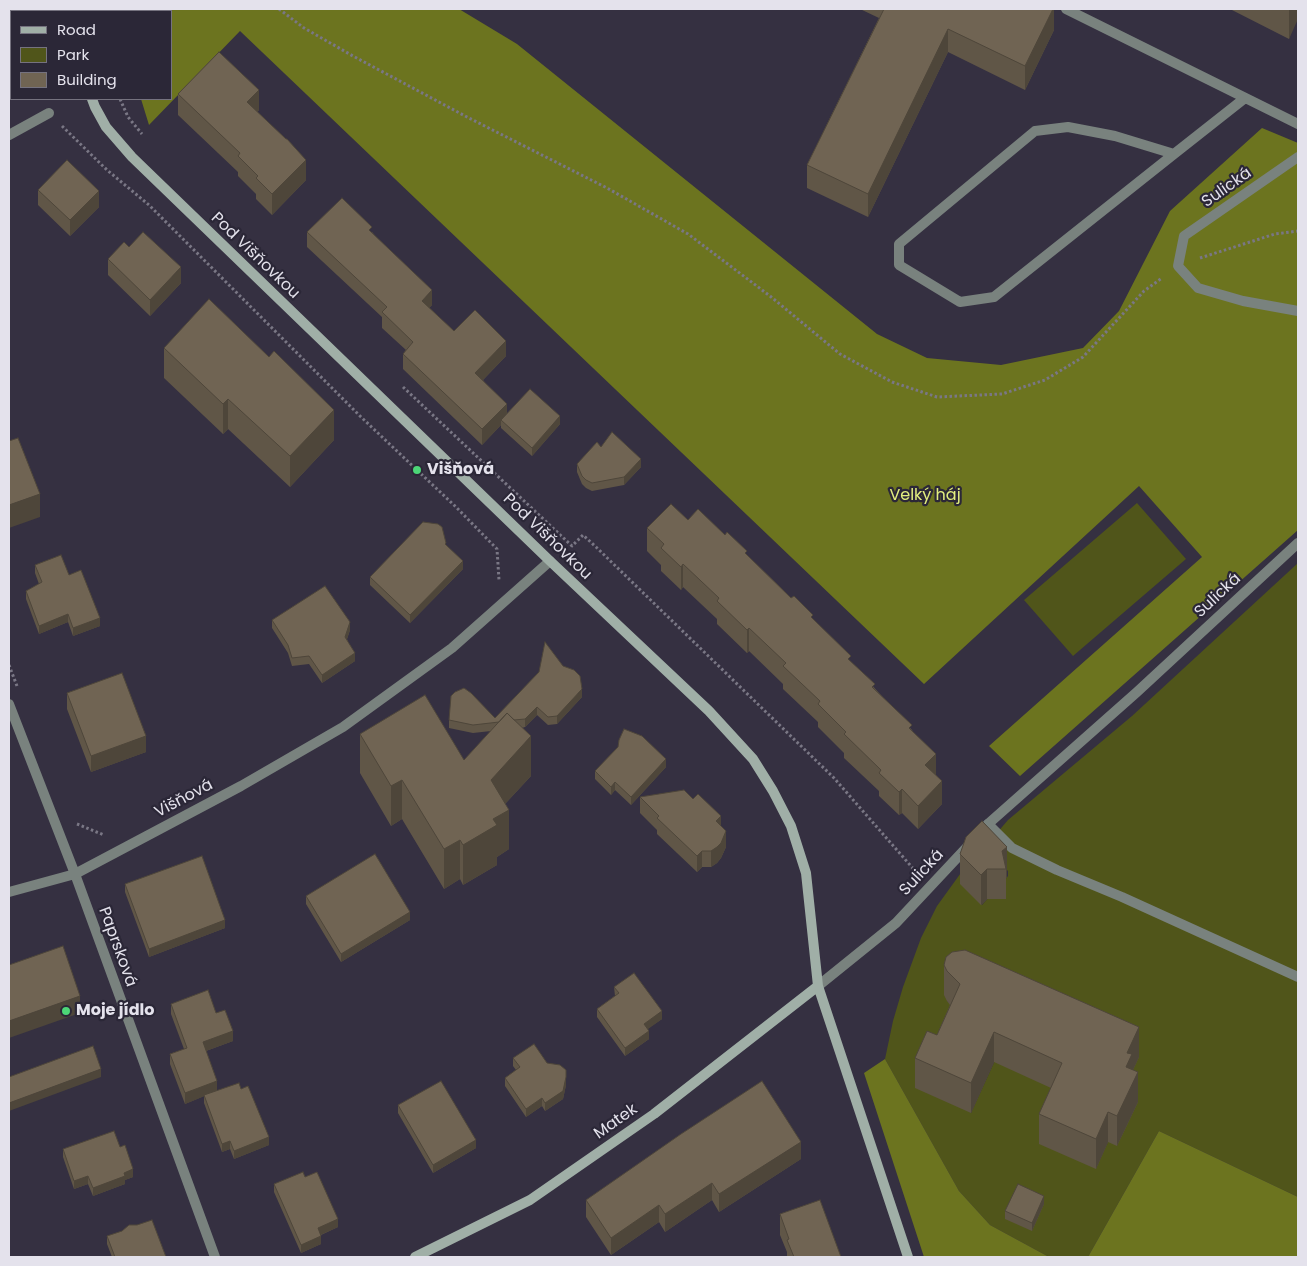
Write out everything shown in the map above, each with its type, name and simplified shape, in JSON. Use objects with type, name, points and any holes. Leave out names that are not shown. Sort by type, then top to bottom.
[{"type":"street","points":[[1066,9],[1298,124]]},
{"type":"street","points":[[1174,154],[1115,136],[1068,127],[1035,131],[899,244],[899,265],[960,302],[994,297],[1245,98]]},
{"type":"street","name":"Pod Višňovkou","points":[[92,100],[106,126],[132,158],[714,717],[753,759],[773,790],[791,826],[806,873],[818,986]]},
{"type":"street","points":[[9,135],[49,113]]},
{"type":"street","name":"Sulická","points":[[1178,266],[1184,236],[1298,157]]},
{"type":"street","points":[[1178,266],[1198,288],[1243,301],[1298,311]]},
{"type":"street","name":"Sulická","points":[[818,986],[896,923],[988,824],[1136,692],[1298,543]]},
{"type":"street","name":"Višňová","points":[[9,892],[75,874],[241,786],[343,727],[452,648],[550,561]]},
{"type":"street","name":"Paprsková","points":[[9,704],[75,874],[215,1257]]},
{"type":"street","points":[[988,824],[1012,848],[1057,870],[1122,897],[1298,977]]},
{"type":"street","points":[[818,986],[908,1257]]},
{"type":"street","name":"Matek","points":[[415,1257],[530,1200],[654,1114],[818,986]]},
{"type":"path","points":[[279,9],[304,28],[353,56],[606,188],[688,234],[770,296],[840,354],[892,382],[937,397],[1002,394],[1045,380],[1083,357],[1144,291],[1178,266],[1275,234],[1298,231]]},
{"type":"path","points":[[49,113],[107,170],[149,205],[361,417],[456,507],[497,549],[499,586]]},
{"type":"path","points":[[506,485],[572,546],[583,535],[601,552],[834,778],[929,887]]},
{"type":"path","points":[[9,665],[19,692]]},
{"type":"path","points":[[69,821],[109,837]]},
{"type":"green space","name":"Velký háj","points":[[459,9],[517,44],[877,334],[927,358],[1001,365],[1083,348],[1119,311],[1170,211],[1262,128],[1298,143],[1298,530],[1020,776],[989,746],[1202,557],[1139,486],[924,684],[240,31],[149,125],[141,100],[172,100],[172,10],[142,10]]},
{"type":"green space","points":[[1137,503],[1186,559],[1073,656],[1024,600]]},
{"type":"green space","points":[[1298,563],[1298,1197],[1159,1131],[1088,1257],[1049,1257],[990,1225],[959,1191],[885,1059],[903,987],[921,938],[937,906],[963,870],[982,905],[1008,876],[1008,871],[1003,866],[978,855],[1008,820],[1132,716]],"holes":[[[947,1001],[1138,1058],[1127,1083],[1108,1142],[1096,1168],[1047,1077],[1002,1045],[971,1113],[952,1006]]]},
{"type":"green space","points":[[885,1059],[959,1191],[990,1225],[1049,1257],[924,1257],[864,1073]]},
{"type":"green space","points":[[1159,1131],[1298,1197],[1298,1257],[1088,1257]]},
{"type":"building","points":[[884,9],[1053,9],[1025,66],[948,29],[868,194],[807,165]]},
{"type":"building","points":[[219,52],[259,90],[247,102],[287,139],[306,160],[272,194],[256,178],[258,176],[238,156],[240,153],[178,94]]},
{"type":"building","points":[[67,160],[99,191],[70,220],[38,190]]},
{"type":"building","points":[[342,198],[372,227],[369,230],[432,290],[422,301],[454,331],[475,310],[506,341],[475,373],[507,404],[482,429],[403,354],[413,342],[382,312],[387,307],[307,232]]},
{"type":"building","points":[[143,232],[181,267],[150,300],[108,259],[124,242],[129,247]]},
{"type":"building","points":[[209,299],[269,357],[274,351],[334,410],[290,456],[228,399],[223,404],[164,348]]},
{"type":"building","points":[[530,389],[560,416],[532,448],[501,420]]},
{"type":"building","points":[[612,432],[641,459],[624,477],[592,483],[582,476],[577,464],[597,442],[601,447]]},
{"type":"building","points":[[18,438],[40,494],[9,505],[9,441]]},
{"type":"building","points":[[671,504],[688,520],[698,509],[725,535],[727,532],[747,551],[745,553],[791,598],[794,596],[813,615],[811,617],[851,656],[848,659],[875,684],[872,687],[912,725],[909,728],[936,754],[925,765],[942,781],[918,806],[902,789],[899,792],[879,773],[881,770],[844,734],[846,732],[818,704],[820,701],[783,666],[786,663],[749,628],[747,630],[717,601],[719,598],[683,564],[681,567],[661,548],[664,544],[647,528]]},
{"type":"building","points":[[423,522],[438,524],[442,527],[445,544],[463,561],[410,615],[370,577]]},
{"type":"building","points":[[61,555],[69,575],[81,570],[100,618],[73,628],[68,614],[39,626],[26,591],[42,582],[35,565]]},
{"type":"building","points":[[325,586],[350,622],[345,637],[355,653],[322,675],[309,656],[292,658],[288,645],[272,620]]},
{"type":"building","points":[[545,642],[563,666],[574,670],[580,676],[582,689],[557,716],[548,717],[537,707],[525,719],[514,720],[507,713],[499,722],[473,725],[449,720],[451,696],[464,688],[495,718],[539,672]]},
{"type":"building","points":[[122,673],[146,736],[91,756],[67,693]]},
{"type":"building","points":[[425,695],[464,760],[507,713],[531,736],[491,780],[509,810],[493,819],[497,825],[463,845],[460,840],[444,849],[402,780],[391,786],[360,734]]},
{"type":"building","points":[[624,729],[642,736],[666,759],[631,797],[615,782],[611,787],[595,771],[618,747]]},
{"type":"building","points":[[684,790],[693,799],[698,794],[721,816],[716,821],[726,831],[721,843],[717,847],[711,851],[702,851],[697,856],[657,818],[659,816],[640,797]]},
{"type":"building","points":[[982,821],[1007,847],[1002,851],[1006,869],[987,869],[981,875],[960,854],[966,837]]},
{"type":"building","points":[[375,854],[410,912],[341,954],[306,896]]},
{"type":"building","points":[[202,856],[225,920],[149,949],[125,884]]},
{"type":"building","points":[[63,946],[80,996],[9,1021],[9,965]]},
{"type":"building","points":[[965,950],[1139,1027],[1127,1053],[1132,1054],[1126,1067],[1138,1072],[1117,1116],[1108,1112],[1096,1139],[1039,1114],[1062,1063],[994,1032],[971,1083],[915,1058],[927,1031],[937,1035],[960,984],[947,971],[944,965],[946,957],[952,952]]},
{"type":"building","points":[[634,973],[662,1011],[644,1024],[649,1031],[625,1048],[597,1009],[619,993],[614,987]]},
{"type":"building","points":[[208,990],[216,1013],[225,1010],[233,1031],[203,1042],[217,1081],[185,1093],[170,1054],[187,1048],[171,1004]]},
{"type":"building","points":[[534,1044],[547,1063],[560,1065],[566,1070],[566,1077],[563,1091],[545,1103],[542,1098],[526,1109],[505,1078],[520,1067],[513,1058]]},
{"type":"building","points":[[93,1046],[101,1069],[9,1103],[9,1077]]},
{"type":"building","points":[[441,1081],[476,1140],[433,1165],[398,1105]]},
{"type":"building","points":[[762,1081],[801,1142],[719,1194],[712,1183],[665,1214],[659,1205],[611,1238],[586,1200]]},
{"type":"building","points":[[239,1083],[241,1089],[248,1086],[269,1137],[234,1151],[230,1141],[222,1144],[204,1095]]},
{"type":"building","points":[[114,1131],[120,1147],[125,1145],[133,1169],[124,1173],[125,1176],[93,1188],[88,1176],[74,1181],[63,1149]]},
{"type":"building","points":[[303,1172],[305,1177],[317,1172],[338,1219],[318,1228],[321,1236],[301,1245],[274,1184]]},
{"type":"building","points":[[1018,1184],[1044,1196],[1032,1223],[1005,1211]]},
{"type":"building","points":[[820,1200],[841,1257],[794,1257],[780,1214]]},
{"type":"building","points":[[152,1220],[166,1257],[115,1257],[107,1236],[122,1231],[129,1225],[137,1225]]},
{"type":"place","name":"Višňová","points":[[417,470]]},
{"type":"place","name":"Moje jídlo","points":[[66,1011]]}]
